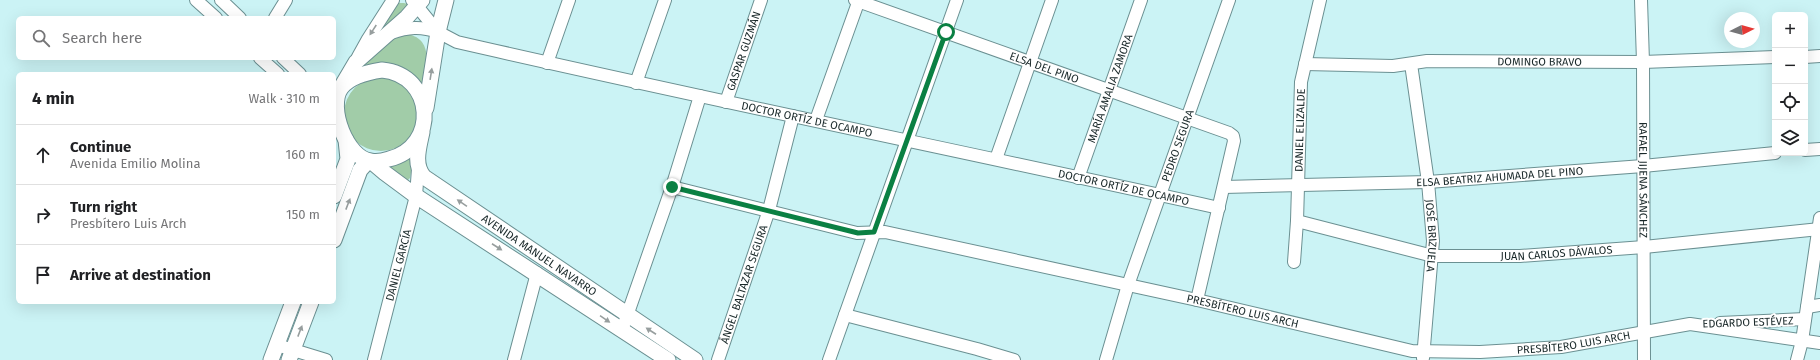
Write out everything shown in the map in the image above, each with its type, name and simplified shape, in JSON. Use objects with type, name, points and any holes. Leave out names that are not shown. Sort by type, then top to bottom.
[{"type":"main road","points":[[418,169],[417,162],[438,32],[446,0]]},
{"type":"main road","points":[[336,191],[348,159],[337,116],[336,104],[338,90],[356,62],[388,34],[417,2]]},
{"type":"main road","points":[[338,90],[351,79],[371,72],[393,71],[404,76],[413,84],[420,94],[425,112]]},
{"type":"main road","points":[[340,132],[354,150],[370,161]]},
{"type":"main road","points":[[336,235],[360,170],[370,161],[392,158],[401,154],[409,149],[422,132]]},
{"type":"main road","name":"AVENIDA MANUEL NAVARRO","points":[[370,161],[416,196],[622,330],[663,354],[695,360]]},
{"type":"main road","name":"AVENIDA MANUEL NAVARRO","points":[[418,169],[429,181],[628,316],[663,354]]},
{"type":"main road","points":[[271,360],[292,304]]},
{"type":"main road","points":[[291,355],[310,304]]},
{"type":"street","points":[[196,0],[214,16]]},
{"type":"street","points":[[221,0],[238,16]]},
{"type":"street","points":[[275,16],[286,0]]},
{"type":"street","points":[[356,62],[368,39],[393,0]]},
{"type":"street","points":[[547,63],[569,0]]},
{"type":"street","points":[[636,83],[665,0]]},
{"type":"street","name":"GASPAR GUZMÁN","points":[[726,102],[761,0]]},
{"type":"street","points":[[816,120],[858,0]]},
{"type":"street","name":"ELSA DEL PINO","points":[[858,0],[1186,119],[1229,133],[1233,136],[1234,141],[1224,187]]},
{"type":"street","points":[[829,360],[957,0]]},
{"type":"street","points":[[996,159],[1052,0]]},
{"type":"street","name":"MARÍA AMALIA ZAMORA","points":[[1078,178],[1141,0]]},
{"type":"street","name":"PEDRO SEGURA","points":[[1106,360],[1128,285],[1229,0]]},
{"type":"street","name":"DANIEL ELIZALDE","points":[[1294,262],[1299,186],[1301,82],[1320,0]]},
{"type":"street","name":"RAFAEL JIJENA SÁNCHEZ","points":[[1641,0],[1643,62],[1644,360]]},
{"type":"street","name":"DOCTOR ORTÍZ DE OCAMPO","points":[[417,2],[438,32],[457,42],[636,83],[908,139],[1078,178],[1160,194],[1219,208]]},
{"type":"street","points":[[388,34],[415,27],[438,32]]},
{"type":"street","points":[[1808,56],[1820,56]]},
{"type":"street","name":"DOMINGO BRAVO","points":[[1305,64],[1393,66],[1427,61],[1643,62],[1772,57]]},
{"type":"street","points":[[262,60],[276,72]]},
{"type":"street","points":[[285,60],[298,72]]},
{"type":"street","name":"JOSÉ BRIZUELA","points":[[1410,64],[1428,182],[1434,241],[1423,356]]},
{"type":"street","points":[[622,330],[672,187],[700,96]]},
{"type":"street","name":"ÁNGEL BALTAZAR SEGURA","points":[[718,360],[768,210],[793,116]]},
{"type":"street","points":[[1808,150],[1820,148]]},
{"type":"street","name":"ELSA BEATRIZ AHUMADA DEL PINO","points":[[1224,187],[1428,182],[1643,166],[1772,153]]},
{"type":"street","name":"DANIEL GARCÍA","points":[[374,360],[416,196],[418,169]]},
{"type":"street","name":"PRESBÍTERO LUIS ARCH","points":[[672,187],[858,233],[893,233],[1197,300],[1412,351],[1423,356],[1480,356],[1561,347],[1690,324],[1820,343]]},
{"type":"street","points":[[1197,300],[1224,187]]},
{"type":"street","name":"JUAN CARLOS DÁVALOS","points":[[1297,221],[1433,256],[1520,256],[1644,247],[1819,225]]},
{"type":"street","points":[[1798,360],[1819,225]]},
{"type":"street","points":[[514,360],[536,273]]},
{"type":"street","name":"EDGARDO ESTÉVEZ","points":[[1690,324],[1806,313],[1820,305]]},
{"type":"street","points":[[844,315],[1014,360]]},
{"type":"street","points":[[277,345],[291,355],[326,360]]},
{"type":"green space","points":[[397,3],[411,5],[374,38]]},
{"type":"green space","points":[[404,34],[414,36],[421,41],[425,47],[427,64],[424,91],[417,81],[360,69],[374,53],[385,44]]},
{"type":"green space","points":[[381,77],[402,83],[412,93],[418,114],[412,135],[402,145],[381,151],[360,145],[350,135],[344,114],[350,93],[360,83]]},
{"type":"green space","points":[[414,155],[410,178],[407,181],[387,167]]},
{"type":"route","points":[[672,187],[858,233],[874,232],[946,32]]}]
